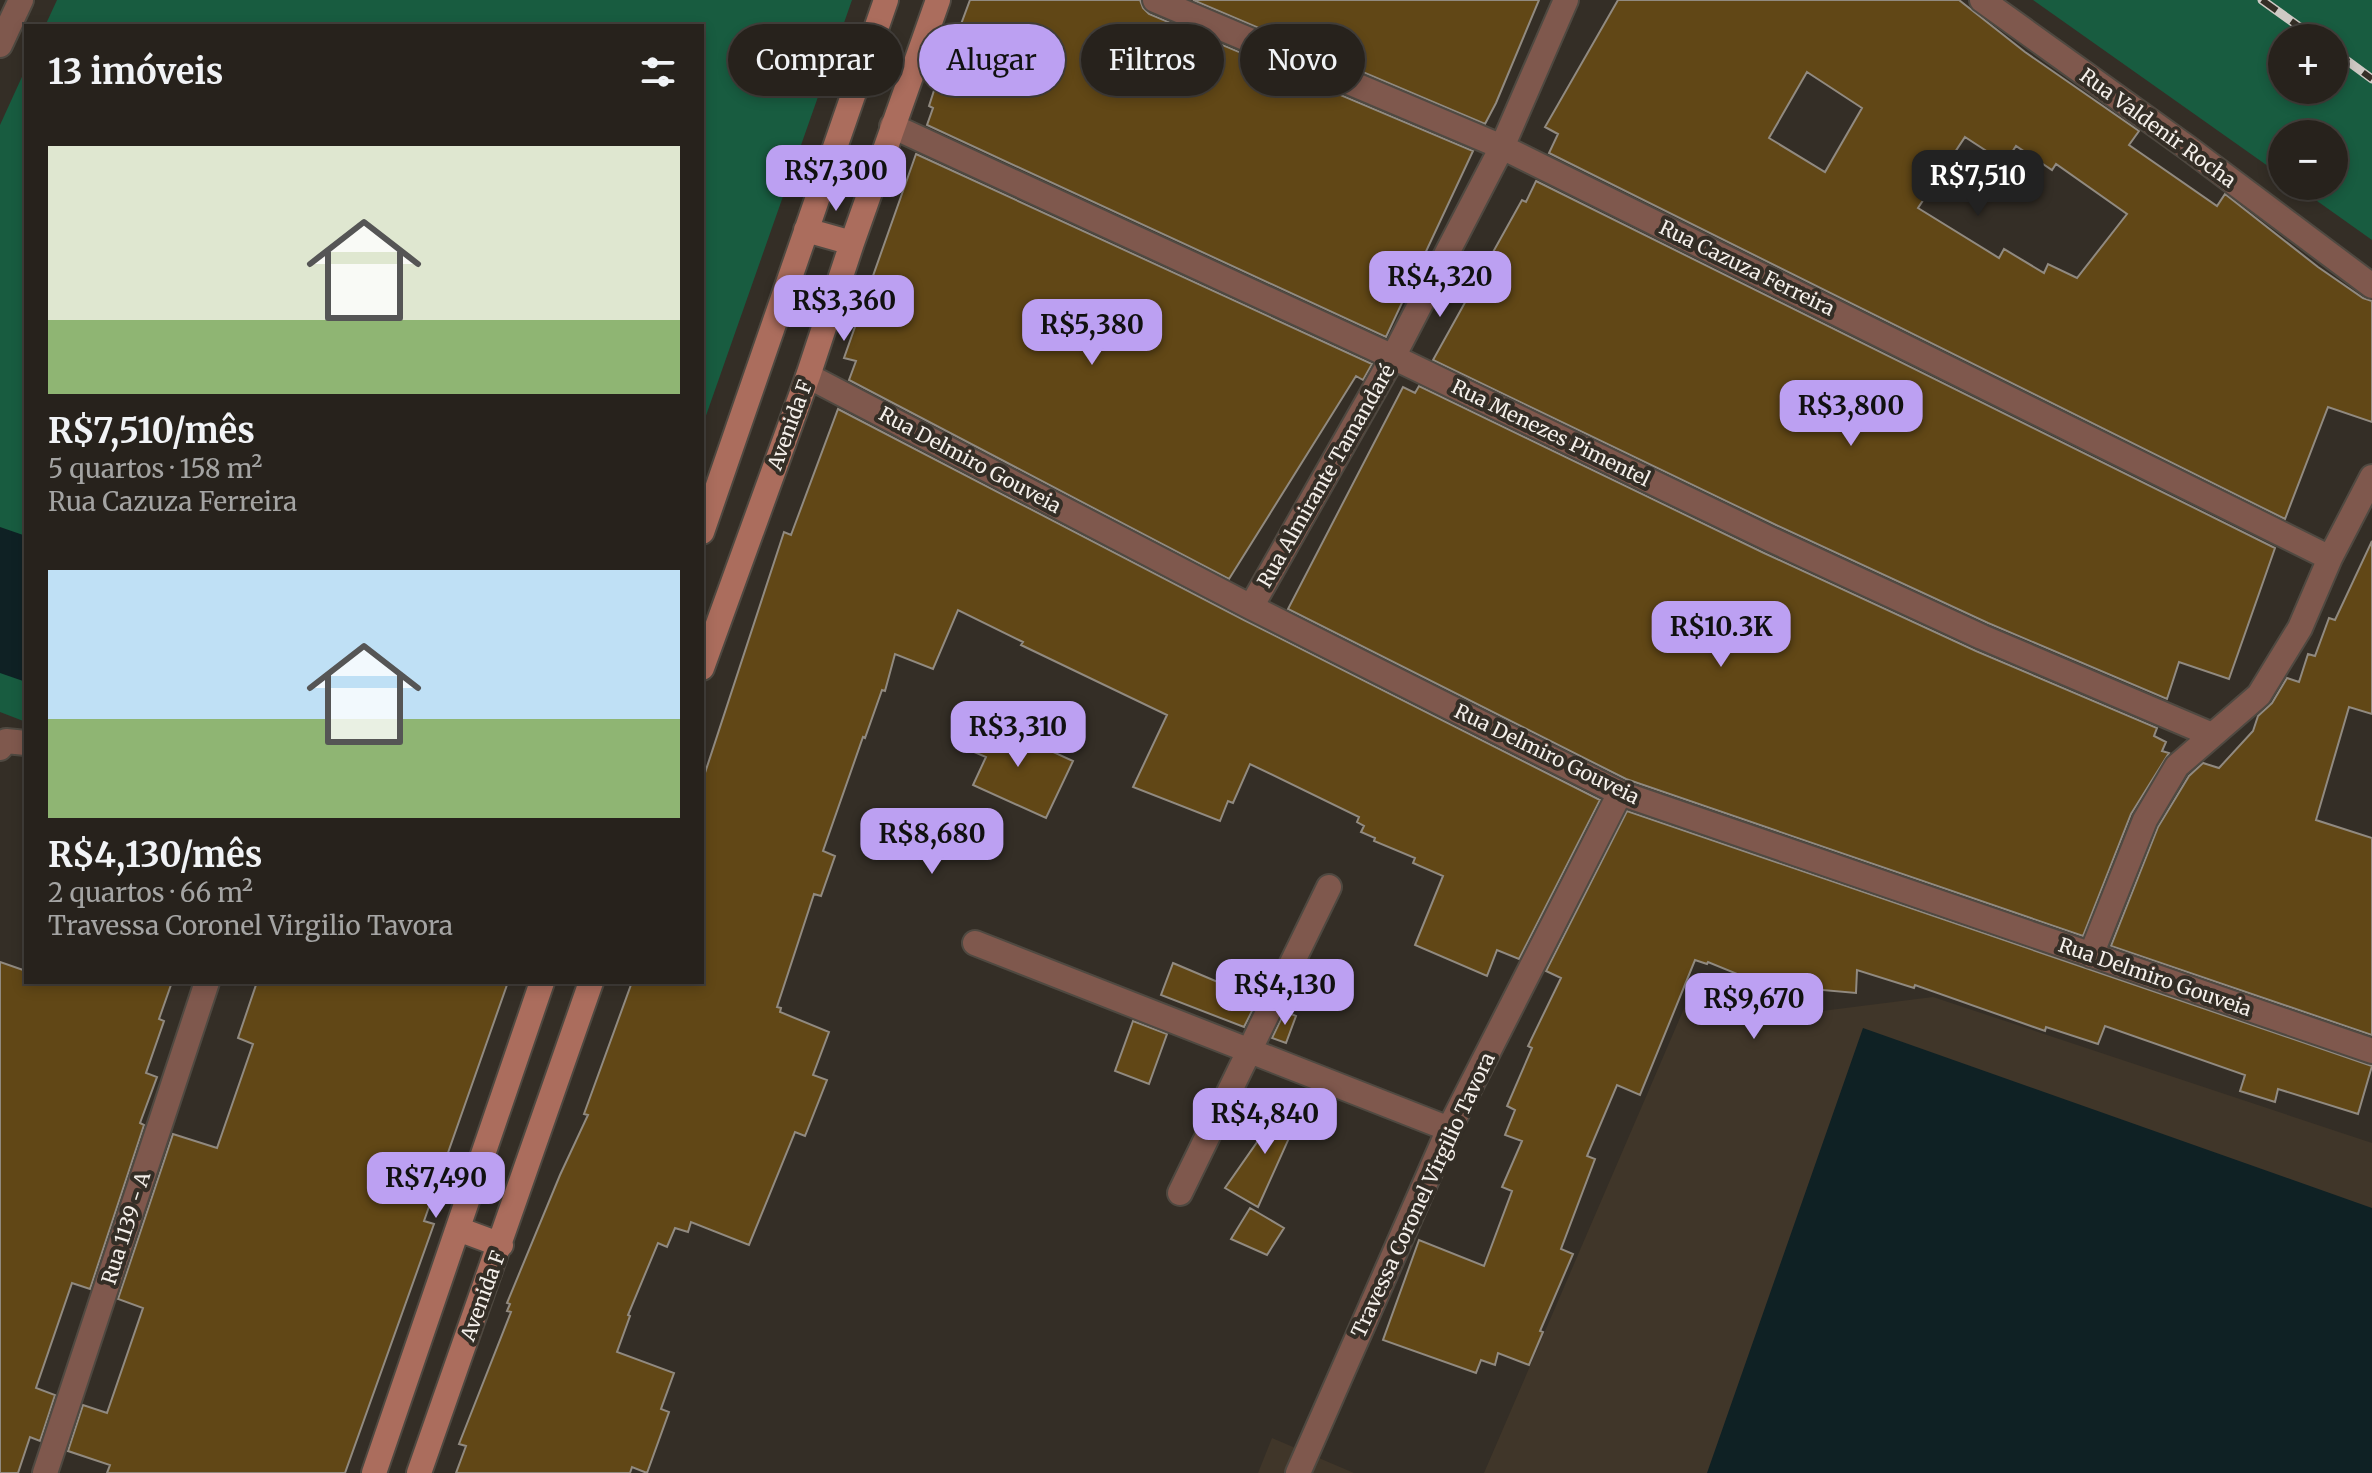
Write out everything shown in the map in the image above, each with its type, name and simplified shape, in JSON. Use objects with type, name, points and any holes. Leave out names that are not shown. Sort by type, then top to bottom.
[{"type":"street","points":[[0,45],[21,0]]},
{"type":"street","points":[[704,526],[886,0]]},
{"type":"street","name":"Avenida F","points":[[704,662],[808,376],[938,0]]},
{"type":"street","name":"Rua Cazuza Ferreira","points":[[1155,0],[1502,147],[2330,558]]},
{"type":"street","name":"Rua Almirante Tamandaré","points":[[1251,607],[1393,357],[1502,147],[1566,0]]},
{"type":"street","name":"Rua Valdenir Rocha","points":[[1982,0],[2188,148],[2372,286]]},
{"type":"street","name":"Rua Menezes Pimentel","points":[[892,126],[1393,357],[1756,533],[1953,624],[2212,735]]},
{"type":"street","points":[[806,230],[852,243]]},
{"type":"street","name":"Rua Delmiro Gouveia","points":[[808,376],[1251,607],[1620,793],[2372,1051]]},
{"type":"street","points":[[2091,955],[2145,820],[2177,766],[2259,695],[2300,628],[2330,558],[2372,477]]},
{"type":"street","points":[[0,748],[6,741],[24,743]]},
{"type":"street","name":"Travessa Coronel Virgilio Tavora","points":[[1298,1473],[1449,1129],[1620,793]]},
{"type":"street","points":[[1180,1193],[1329,887]]},
{"type":"street","points":[[975,943],[1449,1129]]},
{"type":"street","name":"Rua 1139 - A","points":[[45,1473],[206,984]]},
{"type":"street","points":[[374,1473],[541,984]]},
{"type":"street","name":"Avenida F","points":[[419,1473],[590,984]]},
{"type":"street","points":[[458,1229],[501,1245]]},
{"type":"shaded area","points":[[0,527],[24,535],[24,681],[0,673]]},
{"type":"shaded area","points":[[1698,976],[1798,1014],[1933,997],[2372,1143],[2372,1473],[1484,1473]]},
{"type":"shaded area","points":[[1863,1028],[2372,1208],[2372,1473],[1707,1473]]},
{"type":"shaded area","points":[[1272,1438],[1354,1473],[1258,1473]]},
{"type":"green space","points":[[57,0],[852,0],[844,24],[728,24],[728,96],[818,96],[704,421],[704,24],[46,24]]},
{"type":"green space","points":[[2033,0],[2372,0],[2372,240],[2316,200],[2348,200],[2348,120],[2268,120],[2268,166]]},
{"type":"green space","points":[[24,72],[24,721],[0,712],[0,125]]},
{"type":"building","points":[[970,0],[1140,0],[1149,14],[1173,24],[1081,24],[1081,96],[1224,96],[1224,46],[1240,52],[1240,96],[1343,96],[1473,151],[1386,337],[927,125],[933,108],[929,106],[932,96],[1065,96],[1065,24],[961,24]]},
{"type":"building","points":[[1193,0],[1539,0],[1485,124],[1365,73],[1365,24],[1250,24]]},
{"type":"building","points":[[1618,0],[1959,0],[2025,52],[2139,131],[2129,145],[2217,206],[2225,194],[2318,267],[2372,301],[2372,422],[2328,407],[2285,519],[1549,153],[1558,134],[1545,127]],"holes":[[[1807,72],[1862,108],[1825,172],[1769,138]],[[1965,137],[2005,163],[2016,146],[2052,170],[2056,164],[2127,214],[2077,278],[2048,264],[2044,273],[2004,249],[1999,258],[1918,208]]]},
{"type":"building","points":[[916,154],[1372,364],[1363,380],[1356,376],[1229,579],[849,380],[856,361],[844,358]]},
{"type":"building","points":[[1536,181],[2275,548],[2229,679],[2179,662],[2167,699],[1988,623],[1433,360],[1522,200],[1526,202]]},
{"type":"building","points":[[1419,386],[1764,553],[1976,651],[2157,728],[2154,736],[2166,742],[2162,751],[2169,753],[2131,814],[2083,936],[1626,779],[1288,609],[1403,387],[1415,393]]},
{"type":"building","points":[[838,409],[1600,800],[1519,959],[1497,950],[1487,976],[1415,945],[1443,876],[1413,863],[1415,858],[1374,841],[1375,838],[1361,832],[1364,826],[1357,822],[1359,817],[1250,764],[1233,803],[1228,801],[1220,821],[1133,787],[1167,715],[1021,645],[1023,642],[958,610],[933,669],[895,654],[885,691],[882,690],[863,737],[823,851],[835,856],[821,896],[814,894],[777,1007],[781,1008],[780,1012],[829,1032],[813,1075],[827,1080],[805,1136],[795,1132],[749,1245],[691,1222],[688,1232],[675,1228],[667,1247],[658,1243],[628,1315],[617,1352],[674,1373],[661,1409],[669,1412],[647,1473],[632,1467],[630,1473],[456,1473],[466,1446],[459,1444],[511,1312],[507,1311],[510,1304],[507,1303],[588,1115],[584,1114],[631,984],[704,984],[704,776],[784,532],[791,535]]},
{"type":"building","points":[[2372,541],[2372,714],[2349,707],[2316,820],[2372,838],[2372,1035],[2111,946],[2158,827],[2189,776],[2203,763],[2219,768],[2253,731],[2258,716],[2272,703],[2287,678],[2299,682],[2308,654],[2315,656],[2329,618],[2335,620]]},
{"type":"building","points":[[981,719],[1073,761],[1046,818],[973,785],[986,757],[967,749]]},
{"type":"building","points":[[1627,811],[2372,1066],[2358,1114],[2278,1089],[2275,1102],[2240,1091],[2245,1075],[2105,1026],[2098,1044],[2046,1027],[2045,1031],[1915,985],[1914,988],[1857,970],[1856,993],[1789,987],[1786,994],[1708,962],[1695,960],[1640,1095],[1617,1085],[1587,1156],[1595,1159],[1561,1249],[1573,1254],[1529,1365],[1498,1353],[1495,1365],[1481,1360],[1476,1373],[1383,1340],[1419,1240],[1484,1266],[1512,1191],[1502,1187],[1522,1141],[1505,1135],[1515,1110],[1507,1106],[1532,1048],[1528,1046],[1561,978],[1546,971]]},
{"type":"building","points":[[0,962],[24,970],[24,984],[171,984],[159,1019],[164,1021],[146,1073],[157,1077],[90,1289],[72,1283],[36,1388],[55,1395],[40,1441],[30,1437],[18,1473],[0,1473]]},
{"type":"building","points":[[1173,963],[1258,999],[1244,1027],[1161,995]]},
{"type":"building","points":[[256,984],[507,984],[424,1221],[434,1224],[345,1473],[107,1473],[110,1465],[68,1451],[83,1405],[107,1413],[143,1308],[118,1299],[173,1134],[217,1148],[253,1044],[238,1038]]},
{"type":"building","points":[[1285,1011],[1296,1016],[1286,1043],[1272,1038]]},
{"type":"building","points":[[1133,1021],[1167,1034],[1149,1084],[1115,1071]]},
{"type":"building","points":[[1288,1098],[1303,1107],[1258,1207],[1225,1188]]},
{"type":"building","points":[[1250,1208],[1284,1228],[1267,1255],[1231,1239]]},
{"type":"railway","points":[[2262,0],[2295,24]]},
{"type":"railway","points":[[2348,61],[2372,79]]}]
